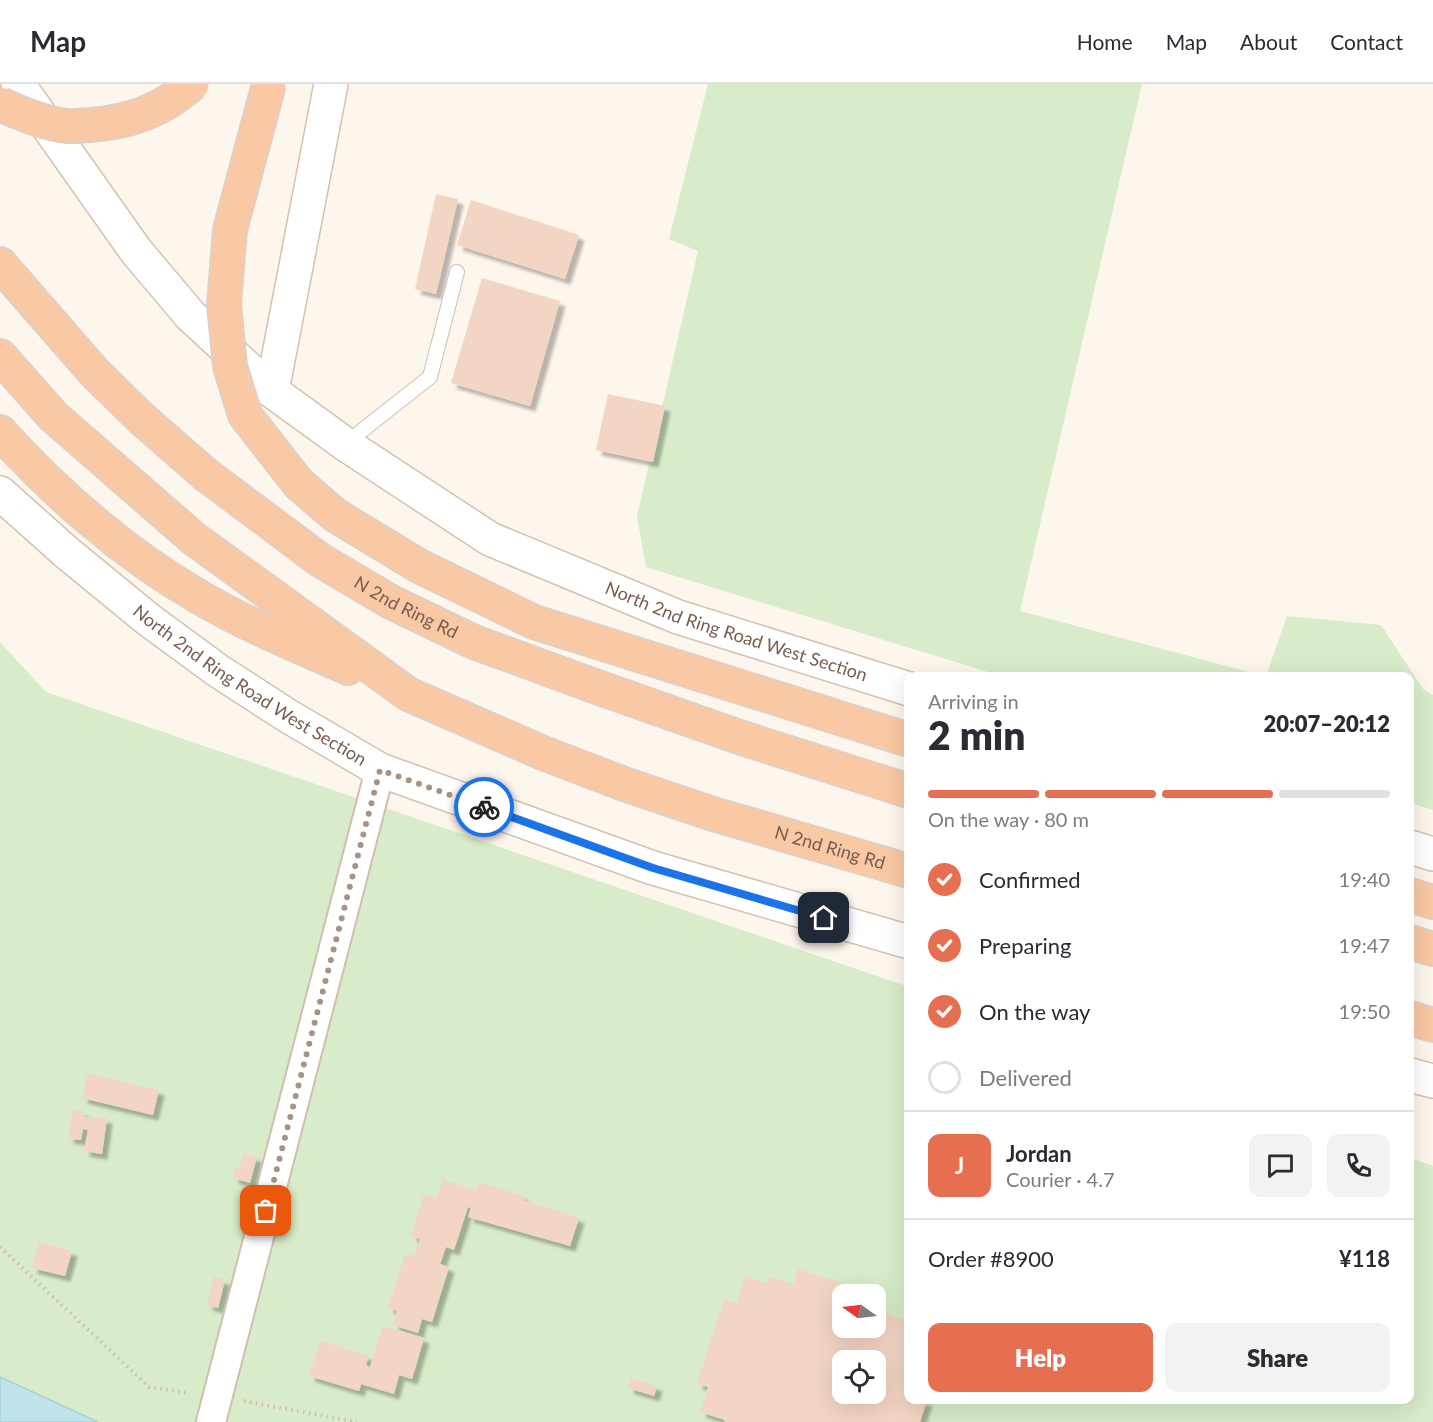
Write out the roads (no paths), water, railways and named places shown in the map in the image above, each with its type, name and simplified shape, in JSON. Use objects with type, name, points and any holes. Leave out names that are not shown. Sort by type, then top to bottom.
[{"type":"highway","points":[[0,104],[24,115],[68,126],[112,123],[149,113],[182,93],[192,84]]},
{"type":"highway","points":[[268,84],[230,230],[224,304],[230,366],[245,416],[299,484],[335,515],[419,566],[534,622],[904,738]]},
{"type":"highway","name":"N 2nd Ring Rd","points":[[0,264],[94,372],[141,418],[205,474],[320,560],[392,602],[474,642],[586,683],[742,738],[904,789]]},
{"type":"highway","name":"N 2nd Ring Rd","points":[[0,356],[53,416],[193,538],[408,694],[543,753],[624,784],[713,814],[904,870]]},
{"type":"highway","points":[[0,432],[86,516],[149,564],[195,595],[260,628],[408,694]]},
{"type":"highway","points":[[1414,896],[1433,902]]},
{"type":"highway","points":[[1414,943],[1433,949]]},
{"type":"highway","points":[[1414,1019],[1433,1025]]},
{"type":"main road","name":"North 2nd Ring Road West Section","points":[[18,84],[136,251],[190,315],[272,392],[345,444],[490,539],[678,617],[904,687]]},
{"type":"main road","points":[[272,392],[331,84]]},
{"type":"main road","name":"North 2nd Ring Road West Section","points":[[0,493],[75,560],[149,620],[288,716],[380,770],[653,868],[904,941]]},
{"type":"main road","points":[[1414,848],[1433,854]]},
{"type":"main road","points":[[1414,1076],[1433,1081]]},
{"type":"street","points":[[215,1407],[380,770]]},
{"type":"lane","points":[[345,444],[430,378],[457,272]]},
{"type":"water","points":[[0,1377],[9,1381],[98,1422],[0,1422]]}]
